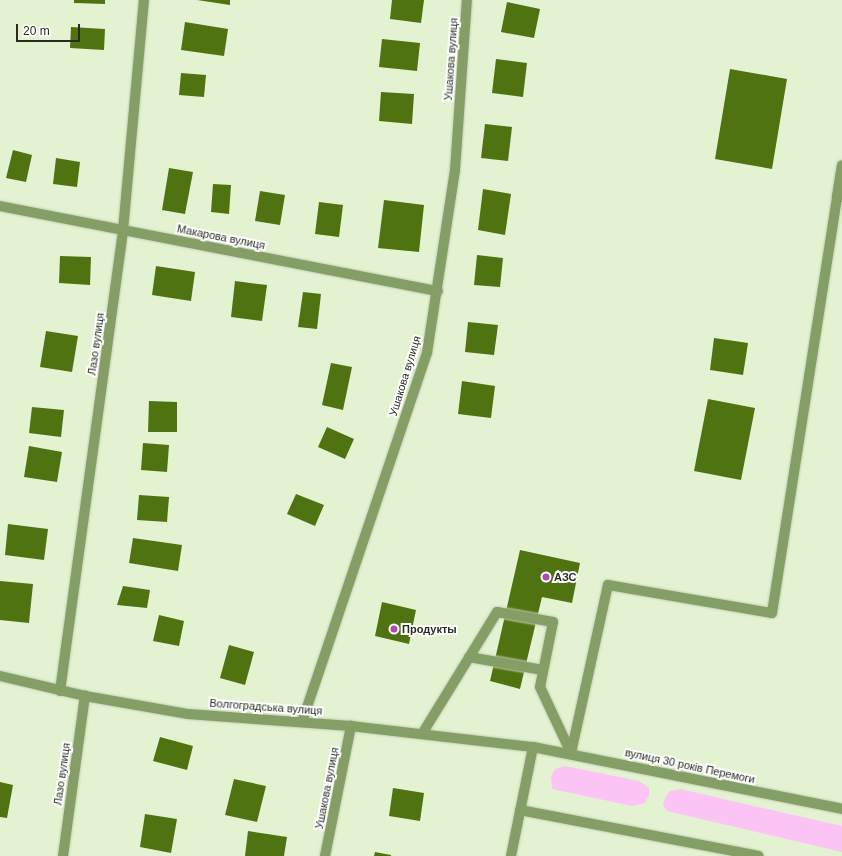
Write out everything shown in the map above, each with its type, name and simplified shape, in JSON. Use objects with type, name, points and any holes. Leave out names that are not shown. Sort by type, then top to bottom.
[{"type":"street","name":"Лазо вулиця","points":[[60,691],[123,230],[144,0]]},
{"type":"street","name":"Ушакова вулиця","points":[[302,722],[428,353],[455,170],[467,0]]},
{"type":"street","points":[[571,753],[608,585],[772,613],[840,197],[842,165]]},
{"type":"street","name":"Макарова вулиця","points":[[0,206],[438,291]]},
{"type":"street","points":[[422,734],[497,612],[553,622],[540,688],[571,753]]},
{"type":"street","points":[[469,657],[543,670]]},
{"type":"street","name":"Волгоградська вулиця","points":[[0,676],[60,691],[188,714],[351,726],[533,747]]},
{"type":"street","name":"Лазо вулиця","points":[[63,856],[85,696]]},
{"type":"street","name":"Ушакова вулиця","points":[[325,856],[351,726]]},
{"type":"street","points":[[511,856],[533,747]]},
{"type":"street","name":"вулиця 30 років Перемоги","points":[[533,747],[571,753],[842,809]]},
{"type":"street","points":[[520,810],[759,856]]},
{"type":"shaded area","points":[[565,766],[639,781],[649,788],[649,795],[645,803],[632,806],[552,789],[551,776],[555,769]]},
{"type":"shaded area","points":[[680,789],[842,826],[842,852],[667,811],[663,805],[665,797],[670,791]]},
{"type":"building","points":[[74,0],[105,0],[105,4],[74,3]]},
{"type":"building","points":[[197,0],[230,0],[230,5]]},
{"type":"building","points":[[392,0],[424,0],[421,23],[390,19]]},
{"type":"building","points":[[507,2],[540,9],[534,38],[501,32]]},
{"type":"building","points":[[185,22],[228,29],[224,56],[181,50]]},
{"type":"building","points":[[71,27],[105,29],[104,50],[70,48]]},
{"type":"building","points":[[382,39],[420,43],[417,71],[379,67]]},
{"type":"building","points":[[496,59],[527,63],[523,97],[492,93]]},
{"type":"building","points":[[730,69],[787,79],[772,169],[715,159]]},
{"type":"building","points":[[181,73],[206,75],[204,97],[179,95]]},
{"type":"building","points":[[381,92],[414,94],[412,124],[379,121]]},
{"type":"building","points":[[485,124],[512,127],[508,161],[481,158]]},
{"type":"building","points":[[13,150],[32,155],[26,182],[6,178]]},
{"type":"building","points":[[56,158],[80,162],[77,187],[53,184]]},
{"type":"building","points":[[169,168],[193,172],[185,214],[162,210]]},
{"type":"building","points":[[213,184],[231,185],[229,214],[211,212]]},
{"type":"building","points":[[483,189],[511,194],[505,235],[478,230]]},
{"type":"building","points":[[260,191],[285,195],[280,225],[255,221]]},
{"type":"building","points":[[384,200],[424,205],[419,252],[378,248]]},
{"type":"building","points":[[319,202],[343,205],[339,237],[315,234]]},
{"type":"building","points":[[477,255],[503,258],[500,287],[474,285]]},
{"type":"building","points":[[60,256],[91,257],[90,285],[59,283]]},
{"type":"building","points":[[156,266],[195,272],[191,301],[152,295]]},
{"type":"building","points":[[235,281],[267,285],[262,321],[231,317]]},
{"type":"building","points":[[303,292],[321,294],[317,329],[298,327]]},
{"type":"building","points":[[468,322],[498,325],[494,355],[465,352]]},
{"type":"building","points":[[46,331],[78,336],[72,372],[40,367]]},
{"type":"building","points":[[714,338],[748,343],[743,375],[710,370]]},
{"type":"building","points":[[331,363],[352,367],[343,410],[322,405]]},
{"type":"building","points":[[462,381],[495,386],[491,418],[458,414]]},
{"type":"building","points":[[708,399],[755,408],[741,480],[694,471]]},
{"type":"building","points":[[149,401],[177,402],[177,432],[148,432]]},
{"type":"building","points":[[32,407],[64,410],[61,437],[29,433]]},
{"type":"building","points":[[327,427],[354,439],[345,459],[318,447]]},
{"type":"building","points":[[143,443],[169,445],[167,472],[141,470]]},
{"type":"building","points":[[29,446],[62,452],[57,482],[24,477]]},
{"type":"building","points":[[296,494],[324,505],[315,526],[287,514]]},
{"type":"building","points":[[139,495],[169,497],[167,522],[137,520]]},
{"type":"building","points":[[8,524],[48,529],[44,560],[5,555]]},
{"type":"building","points":[[133,538],[182,545],[178,571],[129,563]]},
{"type":"building","points":[[520,550],[580,563],[572,603],[542,597],[520,689],[490,681]]},
{"type":"building","points":[[0,581],[33,584],[29,623],[0,620]]},
{"type":"building","points":[[123,586],[150,590],[147,608],[117,605]]},
{"type":"building","points":[[382,602],[416,610],[409,644],[375,636]]},
{"type":"building","points":[[159,615],[184,621],[179,646],[153,641]]},
{"type":"building","points":[[229,645],[254,652],[245,685],[220,678]]},
{"type":"building","points":[[160,737],[193,746],[187,770],[153,761]]},
{"type":"building","points":[[234,779],[266,786],[257,822],[225,815]]},
{"type":"building","points":[[0,782],[13,785],[7,818],[0,817]]},
{"type":"building","points":[[393,788],[424,793],[420,821],[389,816]]},
{"type":"building","points":[[145,814],[177,819],[171,853],[140,847]]},
{"type":"building","points":[[248,831],[287,837],[284,856],[245,856]]},
{"type":"building","points":[[375,852],[391,855],[391,856],[374,856]]},
{"type":"place","name":"АЗС","points":[[546,577]]},
{"type":"place","name":"Продукты","points":[[394,629]]}]
